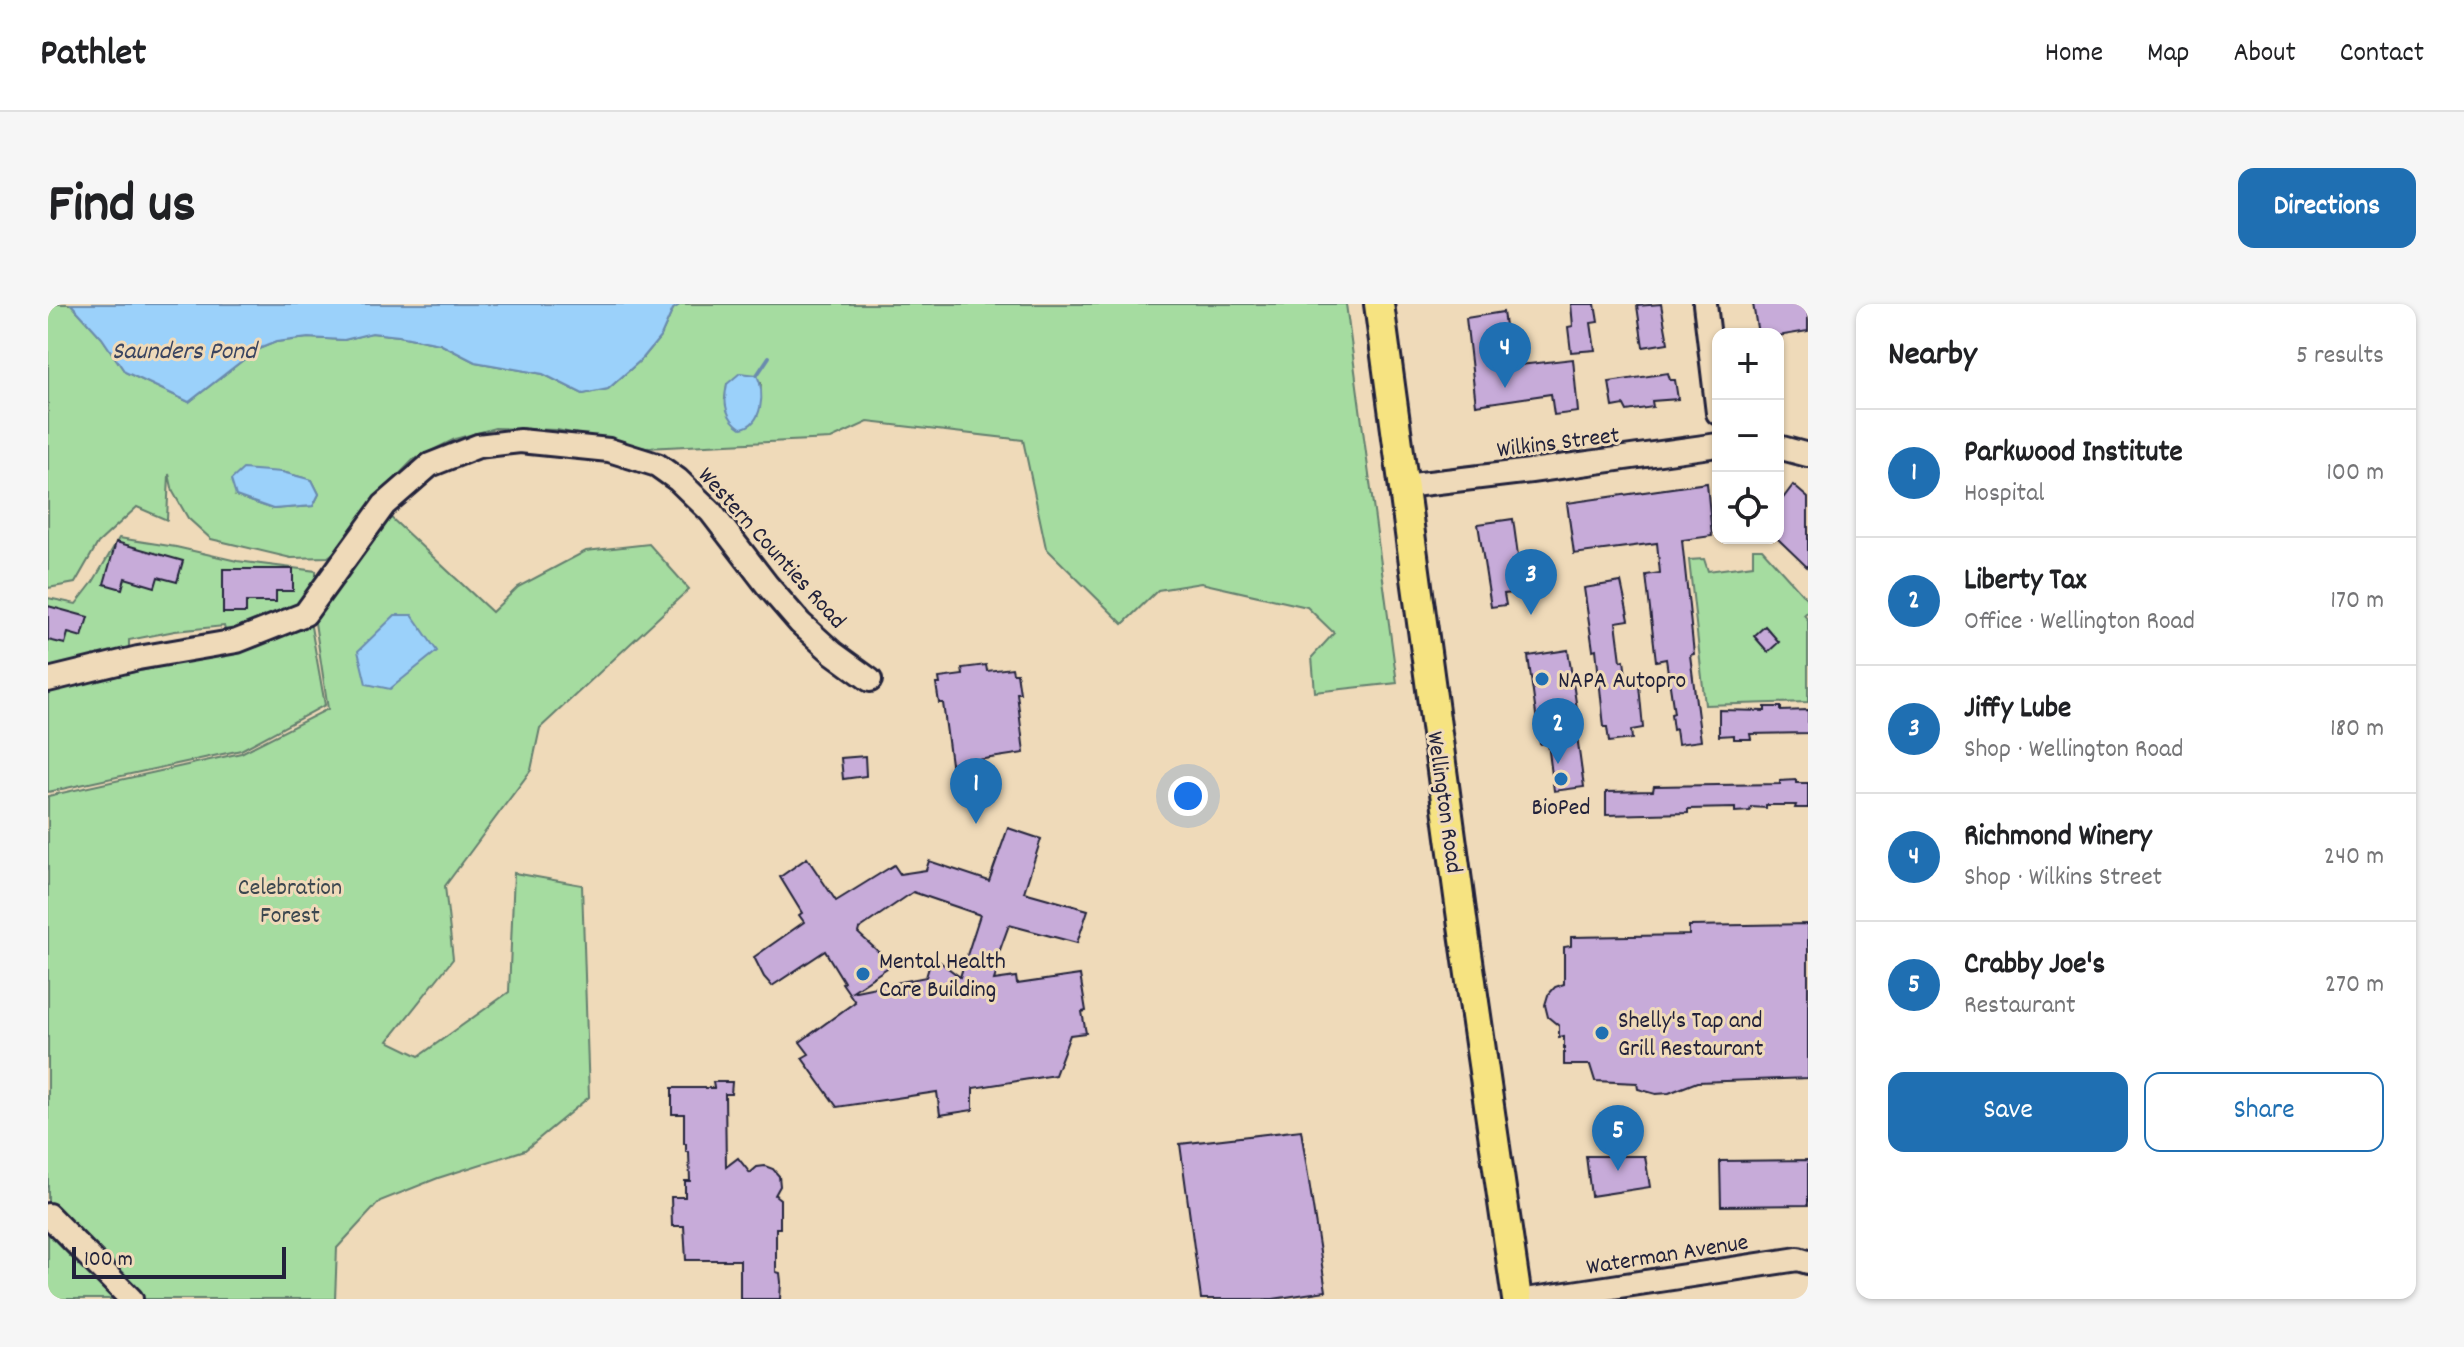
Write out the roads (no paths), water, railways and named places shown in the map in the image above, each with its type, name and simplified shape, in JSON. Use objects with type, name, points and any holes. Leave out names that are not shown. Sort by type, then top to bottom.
[{"type":"main road","name":"Wellington Road","points":[[1379,304],[1517,1299]]},
{"type":"street","points":[[1705,304],[1716,400]]},
{"type":"street","name":"Western Counties Road","points":[[48,680],[138,658],[237,641],[305,614],[384,505],[430,465],[478,446],[520,441],[609,450],[657,465],[696,494],[800,623],[833,653],[870,680]]},
{"type":"street","name":"Wilkins Street","points":[[1404,486],[1712,446]]},
{"type":"street","points":[[1784,449],[1808,455]]},
{"type":"street","points":[[48,1215],[131,1299]]},
{"type":"street","name":"Waterman Avenue","points":[[1533,1299],[1798,1259],[1808,1262]]},
{"type":"water","name":"Saunders Pond","points":[[71,304],[681,304],[673,309],[661,336],[643,358],[608,389],[583,394],[543,374],[475,362],[440,344],[372,333],[344,340],[308,338],[276,342],[256,350],[189,402],[125,372],[102,338]]},
{"type":"water","points":[[740,373],[757,375],[761,390],[758,414],[748,426],[741,428],[728,414],[725,397],[727,384]]},
{"type":"water","points":[[243,469],[282,472],[312,480],[319,494],[313,506],[273,509],[236,496],[231,480]]},
{"type":"water","points":[[395,615],[412,615],[437,651],[390,689],[366,684],[358,651]]},
{"type":"waterway","points":[[757,375],[769,357]]},
{"type":"place","name":"Richmond Winery","points":[[1505,388]]},
{"type":"place","name":"Jiffy Lube","points":[[1531,615]]},
{"type":"place","name":"NAPA Autopro","points":[[1542,679]]},
{"type":"place","name":"Liberty Tax","points":[[1558,764]]},
{"type":"place","name":"BioPed","points":[[1561,779]]},
{"type":"place","name":"Parkwood Institute","points":[[976,824]]},
{"type":"place","name":"Mental Health Care Building","points":[[863,974]]},
{"type":"place","name":"Shelly's Tap and Grill Restaurant","points":[[1602,1033]]},
{"type":"place","name":"Crabby Joe's","points":[[1618,1171]]},
{"type":"park label","name":"Celebration Forest","points":[[290,900]]}]
